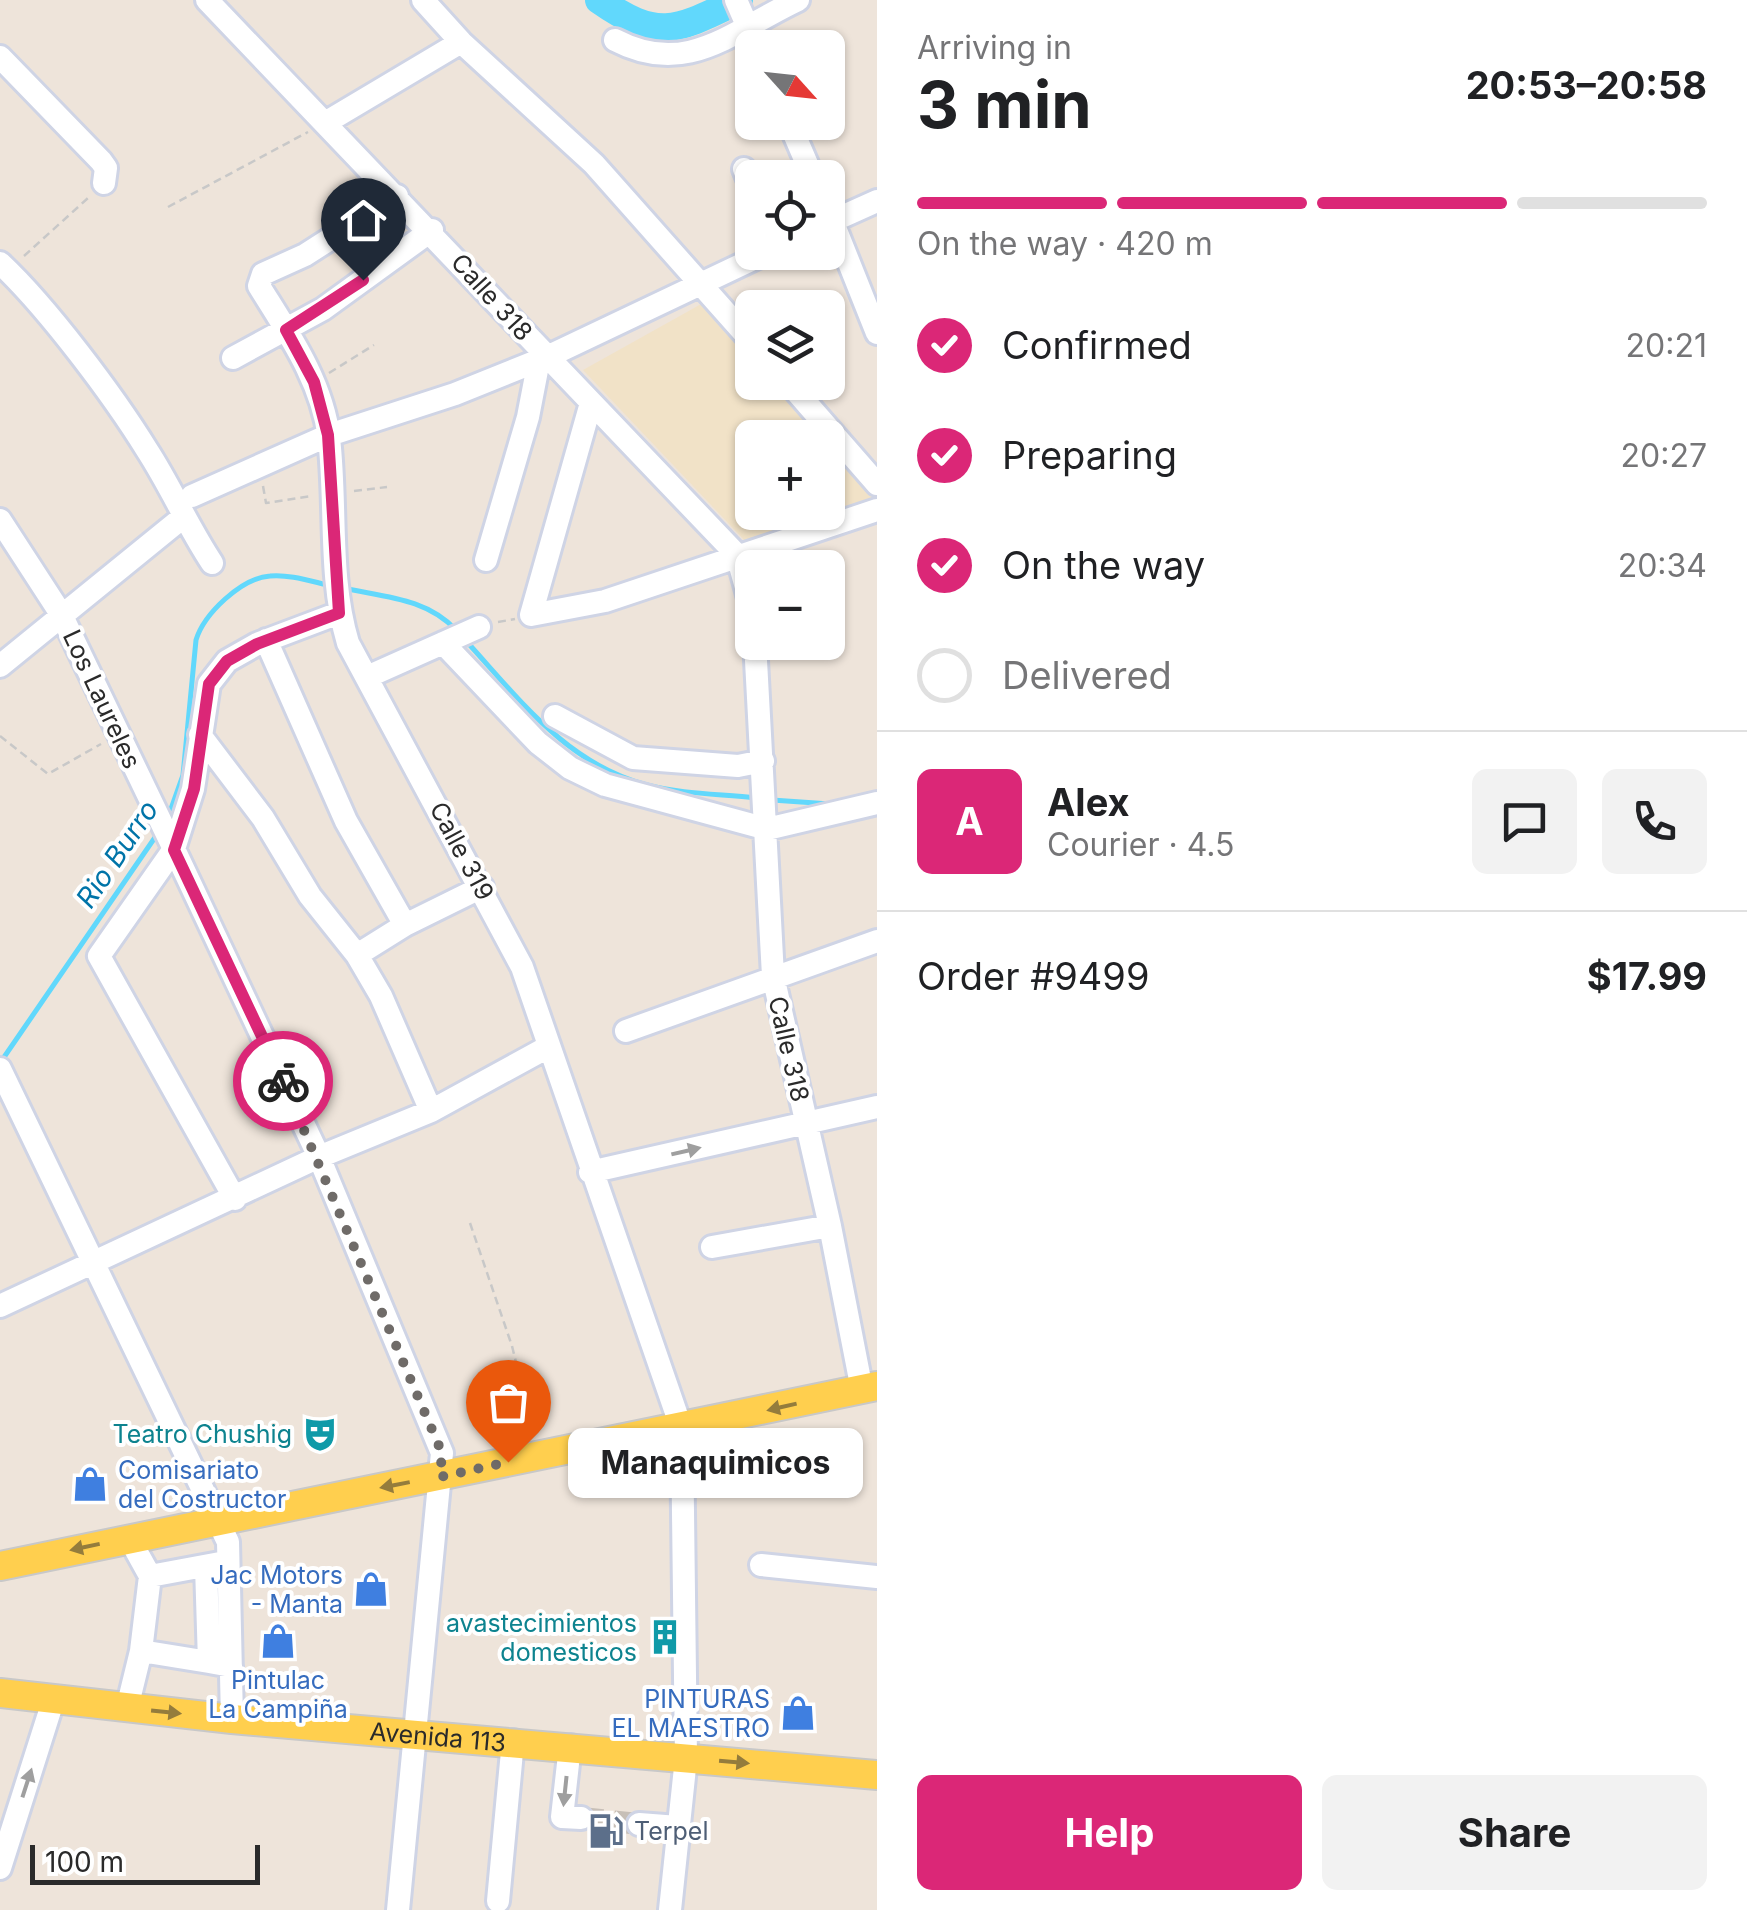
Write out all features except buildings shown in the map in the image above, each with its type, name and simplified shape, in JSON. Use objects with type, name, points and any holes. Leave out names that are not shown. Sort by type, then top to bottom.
[{"type":"main road","points":[[0,1566],[542,1454],[682,1430],[869,1388]]},
{"type":"main road","name":"Avenida 113","points":[[0,1693],[232,1720],[877,1775]]},
{"type":"street","name":"Calle 318","points":[[207,0],[432,230],[543,358],[735,554]]},
{"type":"street","points":[[423,0],[461,42],[594,164],[735,322]]},
{"type":"street","points":[[615,40],[648,55],[679,56],[742,13],[798,0]]},
{"type":"street","points":[[325,123],[461,42]]},
{"type":"street","points":[[0,57],[101,161],[106,168],[104,183]]},
{"type":"street","name":"Calle 319","points":[[396,196],[259,280],[314,382],[328,435],[337,606],[348,643],[522,967],[682,1430],[686,1758],[670,1910]]},
{"type":"street","points":[[845,212],[877,201]]},
{"type":"street","points":[[233,358],[323,309],[432,230]]},
{"type":"street","points":[[845,255],[875,323]]},
{"type":"street","points":[[3,270],[107,392],[187,507],[212,564]]},
{"type":"street","points":[[0,666],[187,507],[328,435],[455,394],[735,270]]},
{"type":"street","points":[[486,560],[543,358]]},
{"type":"street","points":[[804,400],[877,484]]},
{"type":"street","points":[[591,404],[531,615],[605,601],[735,555]]},
{"type":"street","points":[[752,550],[877,510]]},
{"type":"street","name":"Los Laureles","points":[[0,520],[61,614],[154,808],[319,1157],[442,1453],[398,1910]]},
{"type":"street","points":[[235,1199],[99,956],[170,843],[194,789],[209,684],[227,661],[337,606]]},
{"type":"street","points":[[366,677],[479,626]]},
{"type":"street","points":[[266,640],[346,821],[405,925]]},
{"type":"street","points":[[448,641],[538,743],[570,768],[605,784],[766,823],[877,803]]},
{"type":"street","name":"Calle 318","points":[[756,660],[773,976],[869,1388]]},
{"type":"street","points":[[554,716],[633,758],[763,765]]},
{"type":"street","points":[[200,735],[263,818],[310,896],[357,956],[381,996],[430,1111]]},
{"type":"street","points":[[357,956],[405,925],[482,887]]},
{"type":"street","points":[[626,1031],[877,941]]},
{"type":"street","points":[[0,1306],[319,1157],[430,1111],[548,1047]]},
{"type":"street","points":[[0,1068],[214,1520],[228,1542],[218,1564],[220,1664],[232,1720]]},
{"type":"street","points":[[590,1172],[877,1107]]},
{"type":"street","points":[[712,1247],[830,1226]]},
{"type":"street","points":[[126,1708],[141,1652],[150,1576],[128,1538]]},
{"type":"street","points":[[150,1576],[218,1564]]},
{"type":"street","points":[[762,1564],[877,1576]]},
{"type":"street","points":[[141,1652],[220,1664]]},
{"type":"street","points":[[1,1862],[54,1698]]},
{"type":"street","points":[[498,1901],[513,1741]]},
{"type":"street","points":[[570,1746],[562,1816],[582,1818]]},
{"type":"street","points":[[639,1824],[678,1827]]},
{"type":"path","points":[[168,207],[325,123]]},
{"type":"path","points":[[3,270],[104,183]]},
{"type":"path","points":[[314,382],[374,345]]},
{"type":"path","points":[[266,502],[387,487]]},
{"type":"path","points":[[479,626],[531,615]]},
{"type":"path","points":[[0,736],[48,774],[118,734]]},
{"type":"path","points":[[470,1223],[512,1346],[542,1454]]},
{"type":"shaded area","points":[[703,303],[735,340],[735,400],[788,400],[807,420],[735,420],[735,530],[786,530],[748,544],[583,370]]},
{"type":"shaded area","points":[[845,464],[874,497],[845,508]]},
{"type":"waterway","points":[[599,0],[637,22],[668,27],[699,19],[739,0]]},
{"type":"waterway","name":"Rio Burro","points":[[167,820],[183,775],[196,640],[207,619],[236,590],[259,578],[285,576],[332,586]]},
{"type":"waterway","points":[[343,588],[418,605],[456,630]]},
{"type":"waterway","points":[[467,642],[526,707],[593,762],[618,775],[660,788],[756,798]]},
{"type":"waterway","points":[[772,800],[830,804]]},
{"type":"waterway","name":"Rio Burro","points":[[0,1063],[158,833]]},
{"type":"tunnel","points":[[581,1818],[639,1824]]},
{"type":"way so far","points":[[283,1081],[319,1157],[442,1453],[440,1477],[508,1462]]},
{"type":"place","name":"Teatro Chushig","points":[[320,1434]]},
{"type":"place","name":"Manaquimicos","points":[[508,1462]]},
{"type":"place","name":"Comisariato del Costructor","points":[[90,1484]]},
{"type":"place","name":"Jac Motors - Manta","points":[[371,1589]]},
{"type":"place","name":"avastecimientos domesticos","points":[[665,1637]]},
{"type":"place","name":"Pintulac La Campiña","points":[[278,1641]]},
{"type":"place","name":"PINTURAS EL MAESTRO","points":[[798,1713]]},
{"type":"place","name":"Terpel","points":[[606,1831]]},
{"type":"route","points":[[283,1081],[174,850],[180,822],[194,789],[209,684],[227,661],[257,644],[339,613],[328,435],[314,382],[286,330],[363,280]]}]
